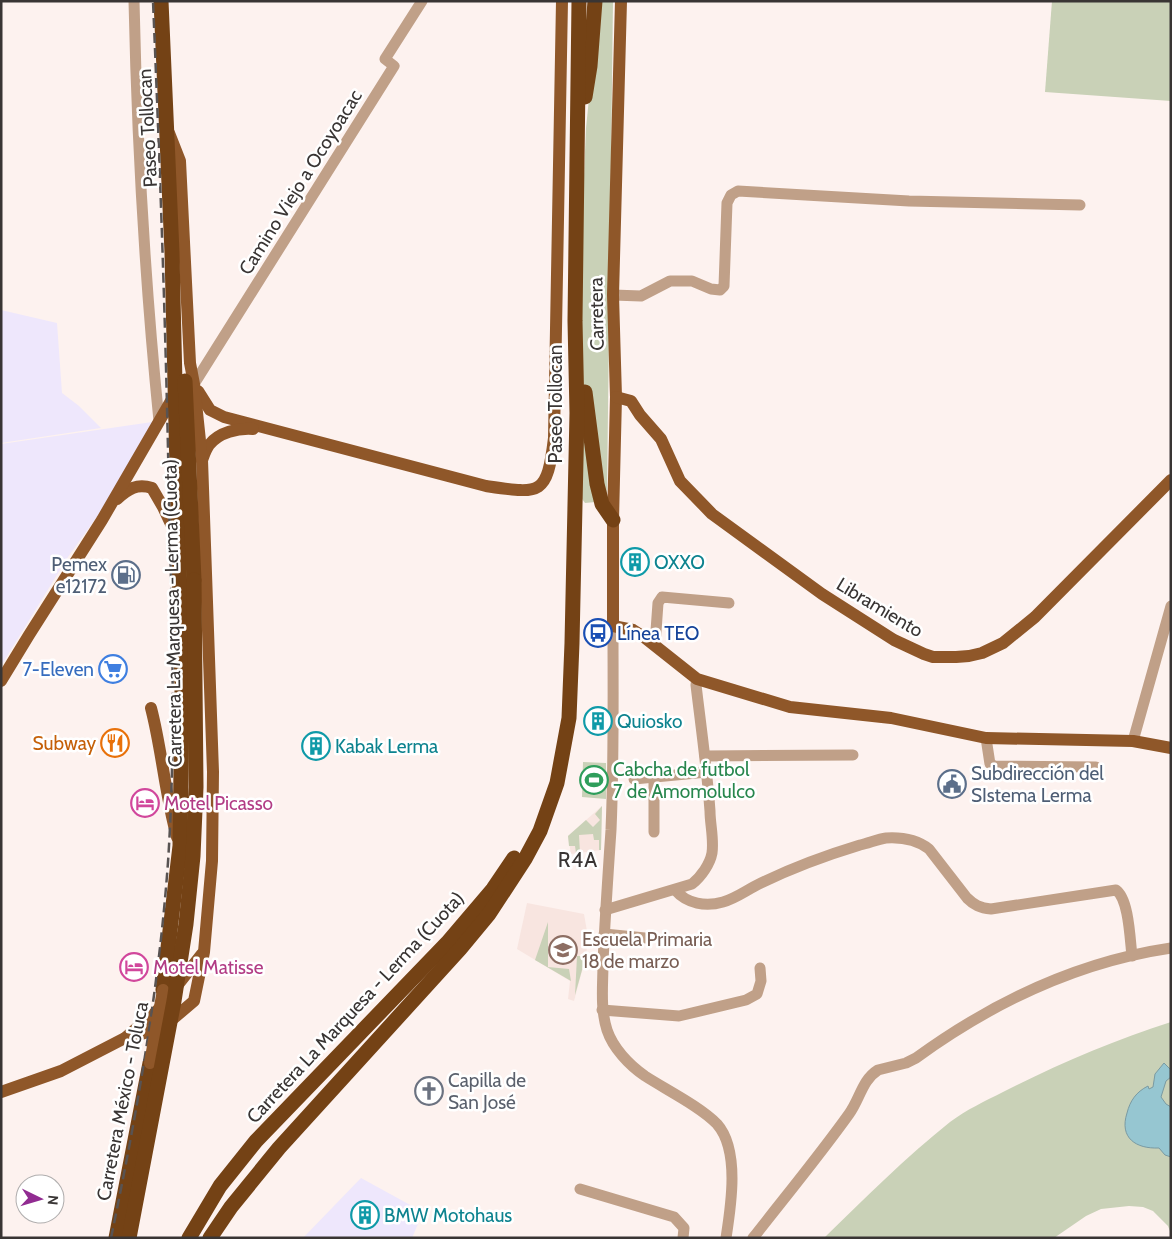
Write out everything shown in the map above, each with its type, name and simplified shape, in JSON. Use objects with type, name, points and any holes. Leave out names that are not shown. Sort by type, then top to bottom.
[{"type":"highway","name":"Paseo Tollocan","points":[[161,1],[172,253]]},
{"type":"highway","name":"Paseo Tollocan","points":[[550,804],[562,760],[569,718],[572,643],[576,431],[575,321],[579,1]]},
{"type":"highway","points":[[578,135],[590,66],[595,1]]},
{"type":"highway","name":"Carretera México - Toluca","points":[[163,990],[180,846],[182,688],[172,253]]},
{"type":"highway","name":"Carretera La Marquesa - Lerma (Cuota)","points":[[129,1238],[174,1000],[186,924],[193,856],[196,787],[194,580],[191,493],[180,295],[172,253]]},
{"type":"highway","points":[[575,321],[597,484],[602,504],[613,520]]},
{"type":"highway","points":[[210,1238],[231,1207],[279,1148],[460,949],[489,914],[525,859],[540,830],[550,804]]},
{"type":"highway","name":"Carretera La Marquesa - Lerma (Cuota)","points":[[189,1238],[220,1186],[256,1141],[397,996],[493,889],[532,828],[550,804]]},
{"type":"highway","name":"Carretera México - Toluca","points":[[116,1238],[150,1063]]},
{"type":"main road","points":[[194,384],[210,410],[224,417],[486,486],[521,491],[531,490],[542,484],[551,460],[554,438],[562,1]]},
{"type":"main road","name":"Carretera","points":[[613,626],[616,396],[614,295],[620,1]]},
{"type":"main road","points":[[123,1039],[152,1032],[168,1023],[194,1001],[204,952],[212,861],[213,772],[202,460],[190,363],[180,161],[166,126]]},
{"type":"main road","points":[[1,681],[110,506],[175,394]]},
{"type":"main road","name":"Libramiento","points":[[616,396],[631,400],[640,415],[661,439],[680,481],[712,514],[822,594],[894,640],[933,657],[969,656],[982,653],[1003,642],[1035,617],[1171,480]]},
{"type":"main road","points":[[202,460],[209,445],[222,435],[241,429],[267,429]]},
{"type":"main road","points":[[110,506],[133,487],[144,485],[152,488],[179,542]]},
{"type":"main road","points":[[613,626],[633,630],[697,679],[790,707],[891,718],[986,738],[1133,741],[1171,748]]},
{"type":"main road","points":[[151,708],[159,738],[169,809],[180,846]]},
{"type":"main road","points":[[1,1092],[61,1071],[123,1039],[156,1012],[204,952]]},
{"type":"main road","name":"Carretera México - Toluca","points":[[150,1063],[163,990]]},
{"type":"street","points":[[134,1],[138,136],[148,313],[158,421]]},
{"type":"street","points":[[162,27],[167,1]]},
{"type":"street","name":"Camino Viejo a Ocoyoacac","points":[[194,384],[394,66],[385,59],[422,1]]},
{"type":"street","points":[[614,295],[641,296],[670,281],[692,281],[711,289],[720,290],[724,286],[727,203],[731,195],[738,191],[909,201],[1080,206]]},
{"type":"street","points":[[655,645],[658,604],[662,597],[729,603]]},
{"type":"street","points":[[1133,741],[1171,606]]},
{"type":"street","points":[[613,626],[611,829],[605,910],[602,1010],[608,1032],[622,1055],[638,1071],[705,1113],[717,1124],[727,1140],[732,1180],[726,1238]]},
{"type":"street","points":[[605,910],[692,884],[699,879],[712,853],[707,772],[696,685],[697,679]]},
{"type":"street","points":[[986,738],[990,764],[995,766],[1096,767]]},
{"type":"street","points":[[705,756],[853,755]]},
{"type":"street","points":[[634,779],[707,772]]},
{"type":"street","points":[[654,777],[654,832]]},
{"type":"street","points":[[675,890],[681,897],[692,903],[722,903],[773,877],[844,850],[884,838],[907,839],[921,843],[929,849],[967,898],[981,908],[991,909],[1116,890],[1121,894],[1126,909],[1132,956]]},
{"type":"street","points":[[604,934],[645,938]]},
{"type":"street","points":[[753,1238],[849,1114],[865,1083],[874,1072],[906,1063],[916,1058],[989,1010],[1035,987],[1090,967],[1171,948]]},
{"type":"street","points":[[602,1010],[678,1016],[746,1000],[757,994],[761,981],[760,968]]},
{"type":"street","points":[[580,1189],[674,1217],[684,1228],[684,1238]]},
{"type":"shaded area","points":[[1,310],[57,323],[62,393],[79,406],[101,428],[1,443]]},
{"type":"shaded area","points":[[159,421],[121,483],[68,557],[1,666],[1,444]]},
{"type":"shaded area","points":[[602,806],[601,850],[571,854],[568,836]]},
{"type":"shaded area","name":"Escuela Primaria 18 de marzo","points":[[527,903],[584,914],[588,937],[586,956],[574,1001],[568,999],[570,981],[517,949]]},
{"type":"shaded area","points":[[361,1178],[423,1212],[412,1238],[303,1238]]},
{"type":"green space","points":[[599,1],[613,1],[607,493],[596,502],[585,503],[580,496],[577,344],[586,128]]},
{"type":"green space","points":[[1052,1],[1171,1],[1171,101],[1045,92]]},
{"type":"green space","name":"Cabcha de futbol 7 de Amomolulco","points":[[583,762],[606,763],[606,799],[582,797]]},
{"type":"green space","points":[[602,806],[601,850],[599,850],[599,840],[594,840],[593,834],[579,835],[580,853],[576,853],[575,846],[569,846],[568,836],[586,820],[593,827],[600,820],[595,814]]},
{"type":"green space","points":[[548,922],[548,967],[569,969],[571,981],[535,960]]},
{"type":"green space","points":[[577,956],[586,956],[575,995]]},
{"type":"green space","points":[[1171,1022],[1171,1234],[1168,1226],[1153,1211],[1143,1207],[1129,1206],[1101,1209],[1086,1216],[1054,1238],[824,1238],[934,1135],[962,1114],[1064,1063]]},
{"type":"water","points":[[1164,1063],[1171,1070],[1171,1077],[1166,1081],[1161,1097],[1171,1107],[1171,1157],[1165,1155],[1159,1148],[1137,1144],[1131,1140],[1125,1129],[1127,1113],[1132,1101],[1144,1088],[1148,1086],[1149,1089],[1153,1087],[1155,1074]]},
{"type":"railway","points":[[111,1238],[130,1144],[153,1003],[168,862],[172,771],[171,591],[153,1]]},
{"type":"place","name":"OXXO","points":[[635,562]]},
{"type":"place","name":"Pemex e12172","points":[[126,575]]},
{"type":"place","name":"Línea TEO","points":[[598,633]]},
{"type":"place","name":"7-Eleven","points":[[113,669]]},
{"type":"place","name":"Quiosko","points":[[598,721]]},
{"type":"place","name":"Subway","points":[[115,743]]},
{"type":"place","name":"Kabak Lerma","points":[[316,746]]},
{"type":"place","name":"Cabcha de futbol 7 de Amomolulco","points":[[594,780]]},
{"type":"place","name":"Subdirección del SIstema Lerma","points":[[952,784]]},
{"type":"place","name":"Motel Picasso","points":[[145,803]]},
{"type":"place","name":"Escuela Primaria 18 de marzo","points":[[563,950]]},
{"type":"place","name":"Motel Matisse","points":[[134,967]]},
{"type":"place","name":"Capilla de San José","points":[[429,1091]]},
{"type":"place","name":"BMW Motohaus","points":[[365,1215]]},
{"type":"district","name":"R4A","points":[[578,860]]}]
